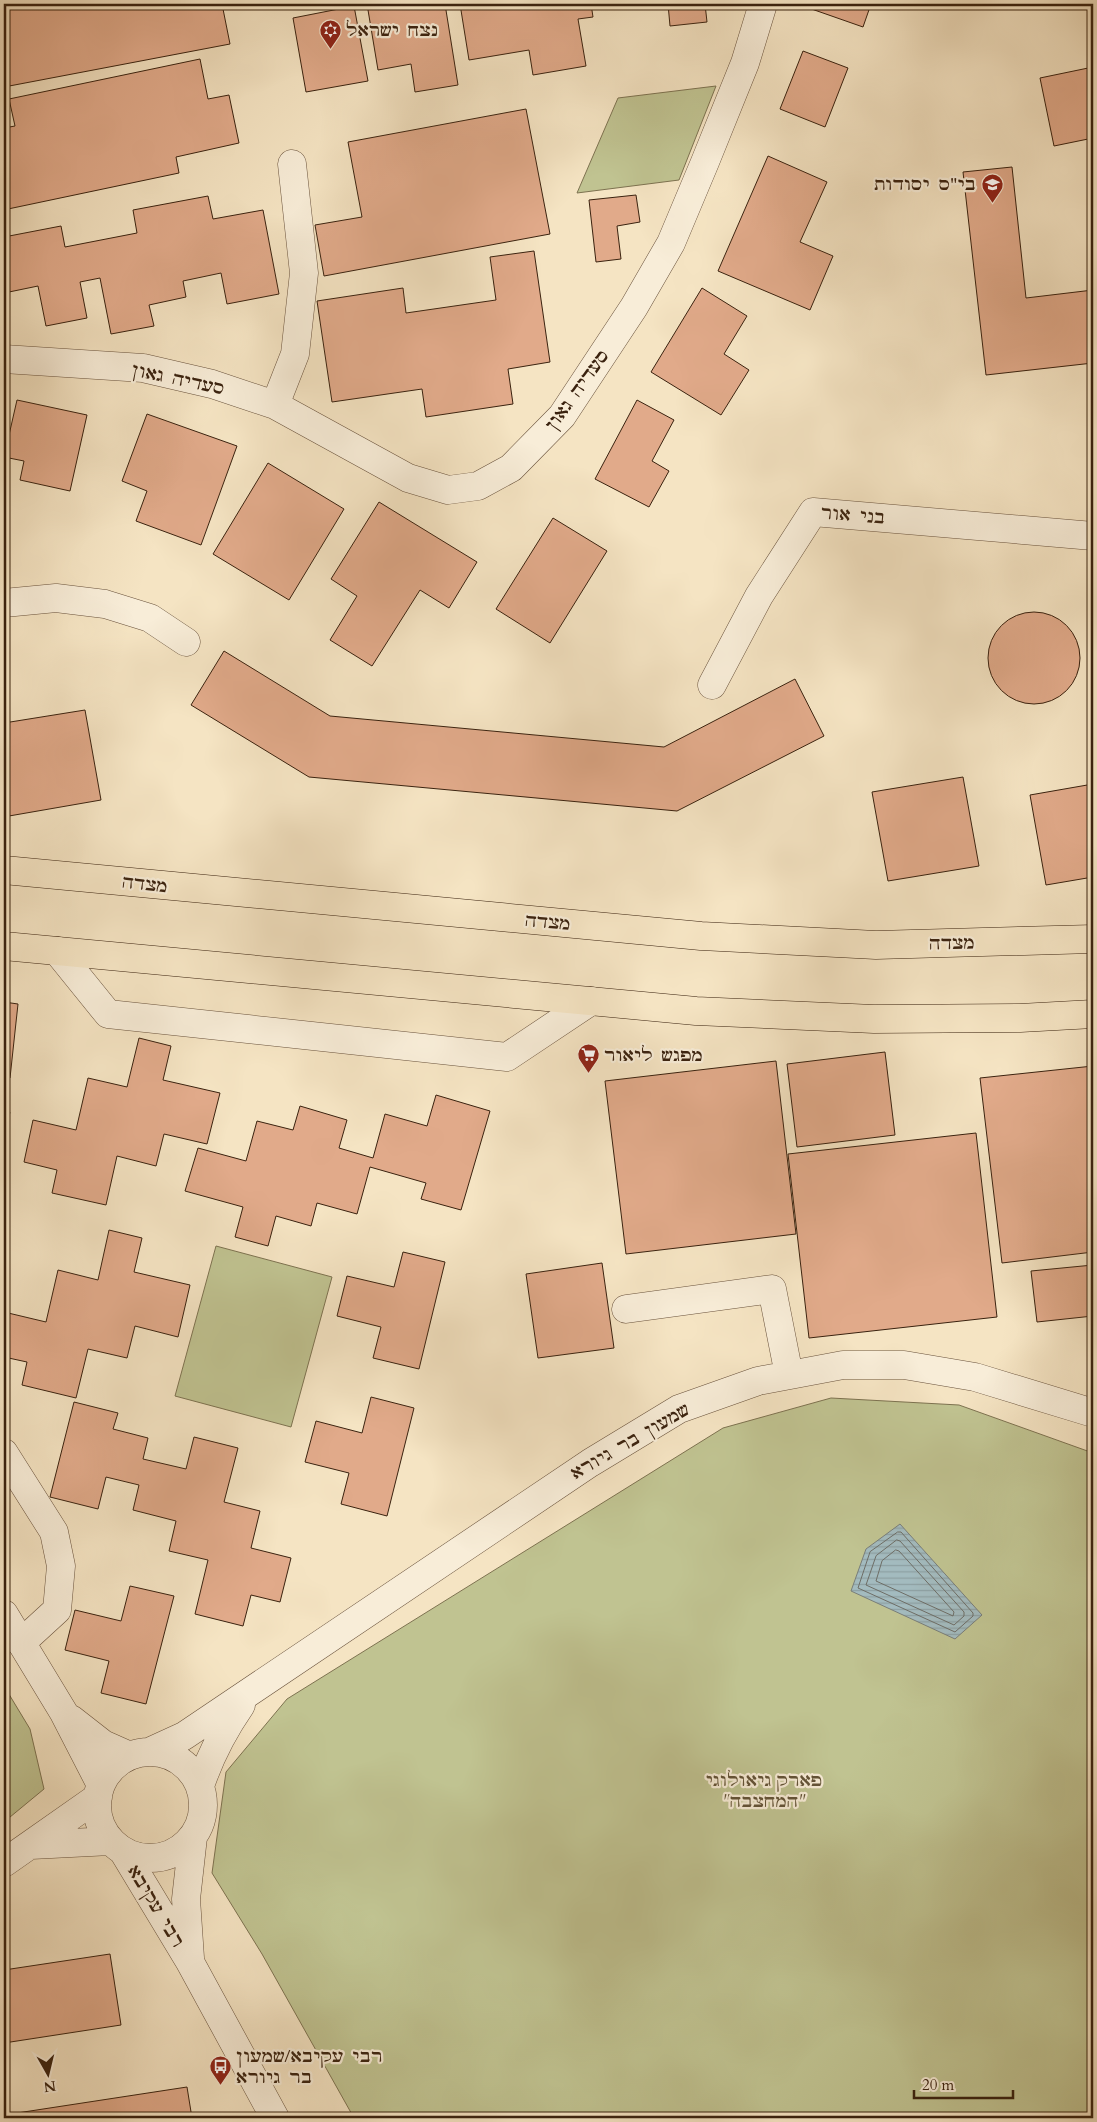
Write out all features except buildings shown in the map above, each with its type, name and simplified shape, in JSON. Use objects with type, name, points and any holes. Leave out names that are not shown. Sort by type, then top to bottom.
[{"type":"main road","name":"מצדה","points":[[4,870],[701,936],[876,945],[1093,939]]},
{"type":"main road","points":[[4,946],[696,1011],[874,1020],[1020,1018],[1093,1014]]},
{"type":"street","name":"סעדיה גאון","points":[[4,359],[143,368],[212,384],[276,405],[408,478],[448,490],[478,486],[511,468],[562,416],[634,307],[671,243],[741,72],[763,4]]},
{"type":"street","points":[[276,405],[295,354],[304,274],[292,164]]},
{"type":"street","name":"בני אור","points":[[712,685],[759,596],[813,512],[1093,536]]},
{"type":"street","points":[[4,603],[56,598],[105,604],[150,618],[186,642]]},
{"type":"street","points":[[57,951],[108,1014],[507,1057],[591,1001]]},
{"type":"street","points":[[626,1309],[772,1289],[788,1376]]},
{"type":"street","name":"שמעון בר גיורא","points":[[140,1754],[184,1736],[590,1463],[672,1413],[758,1382],[843,1365],[904,1365],[975,1377],[1014,1387],[1093,1413]]},
{"type":"street","points":[[4,1453],[54,1532],[61,1566],[57,1610],[21,1643]]},
{"type":"street","points":[[4,1614],[64,1713],[99,1791],[98,1813],[102,1828],[117,1846],[137,1857],[152,1858],[168,1855],[181,1848],[193,1837],[201,1821],[203,1804],[200,1786],[192,1772],[180,1761],[165,1754],[140,1754],[103,1744],[64,1713]]},
{"type":"street","name":"שמעון בר גיורא","points":[[200,1786],[210,1756],[224,1730],[251,1692]]},
{"type":"street","points":[[4,1864],[30,1846],[99,1791],[113,1768],[140,1754]]},
{"type":"street","name":"רבי עקיבא","points":[[190,1962],[186,1899],[193,1837]]},
{"type":"street","points":[[30,1846],[117,1846]]},
{"type":"street","name":"רבי עקיבא","points":[[117,1846],[190,1962],[275,2118]]},
{"type":"green space","points":[[716,86],[679,180],[577,193],[618,98]]},
{"type":"green space","points":[[4,1112],[10,1112],[4,1143]]},
{"type":"green space","points":[[216,1246],[332,1277],[291,1427],[175,1396]]},
{"type":"green space","name":"פארק גיאולוגי \"המחצבה\"","points":[[831,1398],[959,1405],[1093,1453],[1093,2118],[354,2118],[262,1954],[212,1873],[226,1772],[287,1699],[723,1428]]},
{"type":"green space","points":[[4,1686],[30,1729],[44,1789],[4,1822]]},
{"type":"water","points":[[900,1524],[982,1615],[955,1639],[851,1591],[866,1549]]},
{"type":"place","name":"נצח ישראל","points":[[330,49]]},
{"type":"place","name":"בי\"ס יסודות","points":[[992,203]]},
{"type":"place","name":"מפגש ליאור","points":[[588,1074]]},
{"type":"place","name":"רבי עקיבא/שמעון בר גיורא","points":[[220,2085]]}]
